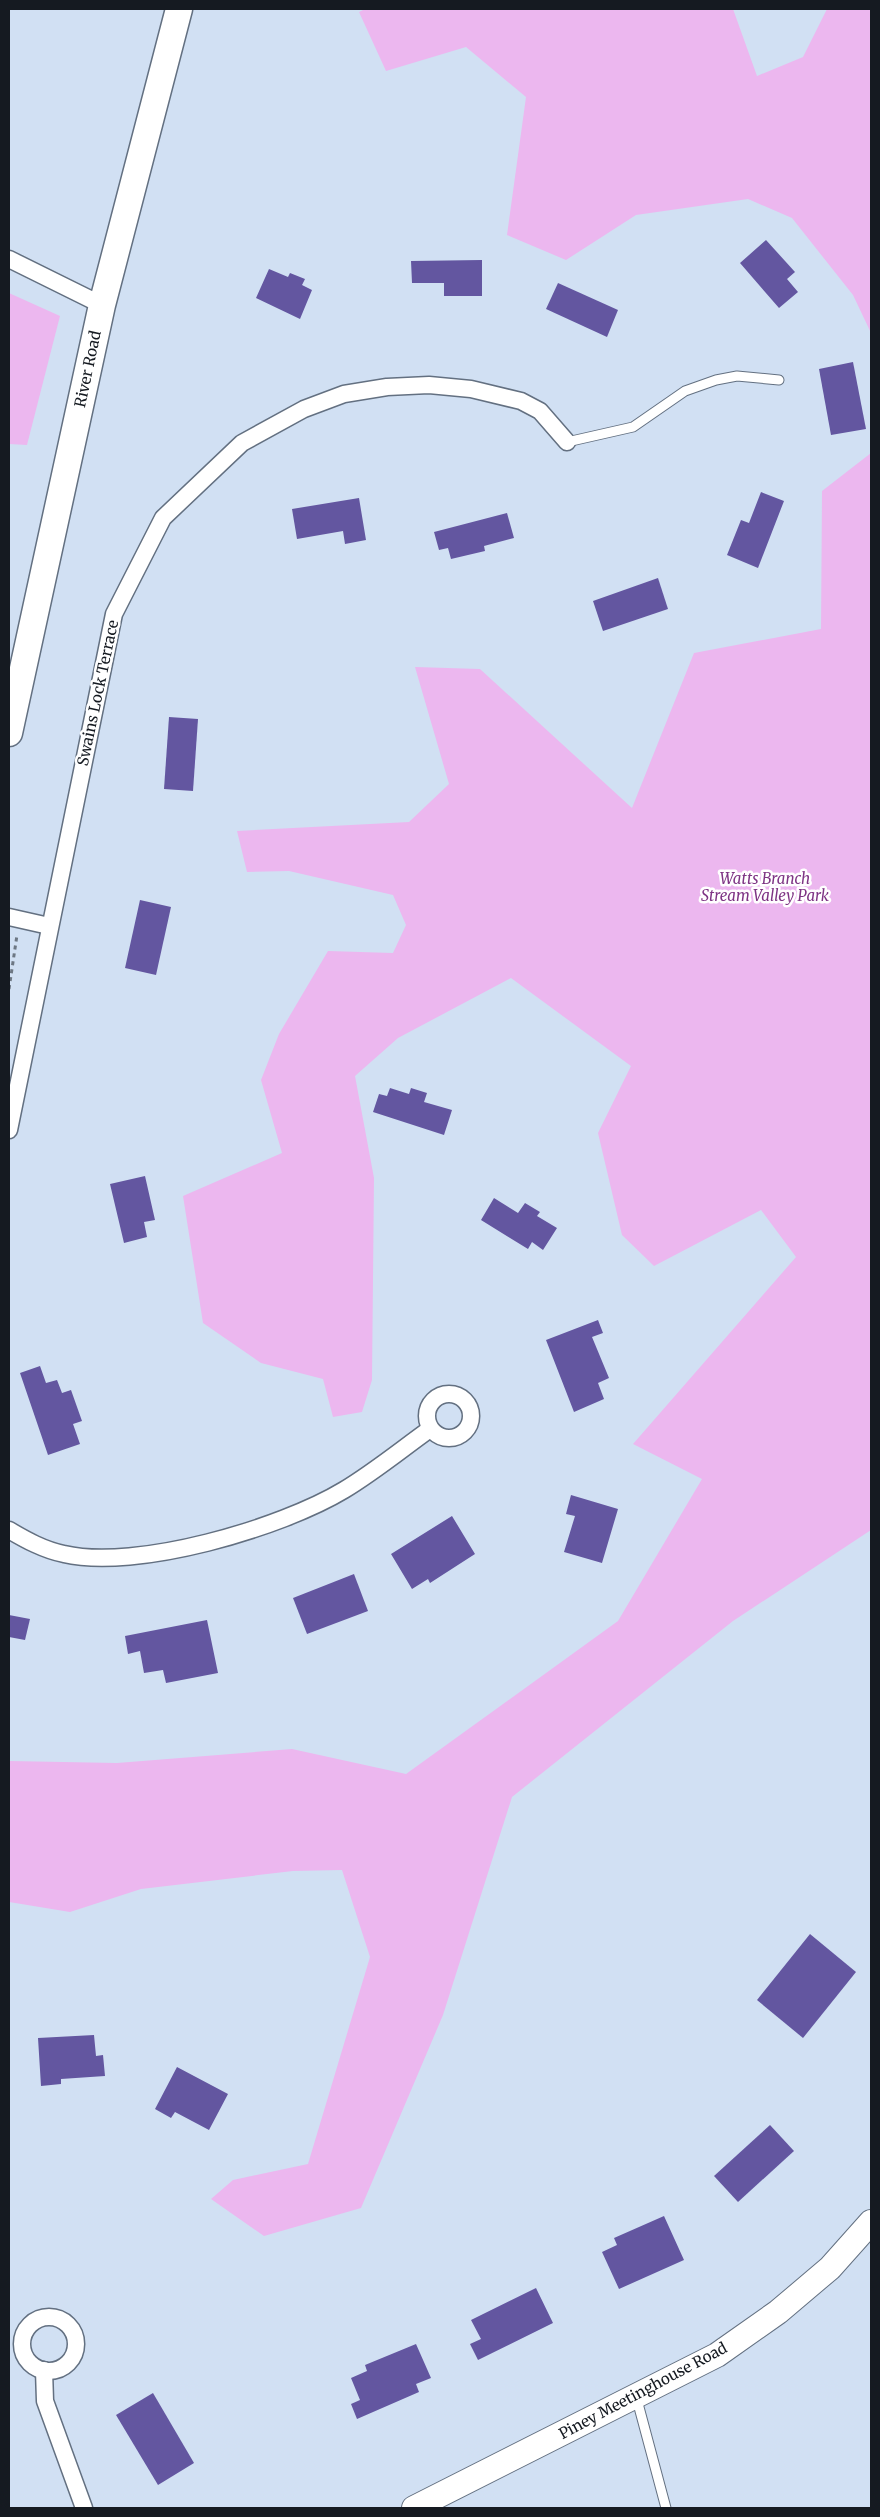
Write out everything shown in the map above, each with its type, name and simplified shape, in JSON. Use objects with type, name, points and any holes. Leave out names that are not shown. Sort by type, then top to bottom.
[{"type":"main road","name":"River Road","points":[[9,733],[102,305],[179,9]]},
{"type":"main road","name":"Piney Meetinghouse Road","points":[[414,2508],[717,2355],[778,2312],[830,2268],[871,2222]]},
{"type":"street","points":[[9,259],[102,305]]},
{"type":"street","name":"Swains Lock Terrace","points":[[9,1130],[114,614],[163,518],[242,443],[304,409],[344,394],[387,387],[429,385],[471,389],[521,401],[540,411],[567,442]]},
{"type":"street","points":[[14,919],[49,926]]},
{"type":"street","points":[[9,1530],[32,1544],[64,1554],[97,1558],[150,1554],[210,1543],[291,1515],[343,1491],[430,1429]]},
{"type":"street","points":[[44,2370],[44,2401],[84,2508]]},
{"type":"lane","points":[[567,442],[633,427],[686,391],[716,380],[737,376],[779,380]]},
{"type":"lane","points":[[636,2396],[666,2508]]},
{"type":"path","points":[[9,989],[14,919]]},
{"type":"green space","points":[[365,9],[733,9],[757,76],[803,57],[827,9],[871,9],[871,333],[853,295],[792,218],[748,199],[636,215],[566,260],[507,235],[526,97],[466,47],[386,71],[359,12]]},
{"type":"green space","points":[[9,293],[60,316],[27,445],[9,444]]},
{"type":"green space","name":"Watts Branch Stream Valley Park","points":[[871,453],[871,1530],[733,1621],[512,1797],[443,2015],[361,2208],[264,2236],[211,2199],[233,2180],[308,2164],[370,1957],[342,1870],[293,1871],[141,1889],[70,1912],[9,1902],[9,1761],[117,1763],[292,1749],[406,1774],[618,1621],[702,1479],[633,1444],[796,1257],[761,1210],[654,1266],[622,1235],[598,1133],[631,1066],[511,978],[398,1038],[355,1076],[374,1178],[372,1380],[362,1412],[333,1417],[323,1379],[261,1363],[203,1323],[183,1196],[282,1153],[261,1080],[279,1034],[328,951],[393,953],[406,925],[393,895],[289,871],[247,872],[237,831],[409,822],[449,784],[415,667],[480,669],[632,808],[694,653],[821,629],[822,491]]},
{"type":"building","points":[[766,240],[795,272],[787,279],[798,292],[779,308],[740,263]]},
{"type":"building","points":[[482,260],[482,296],[444,296],[444,283],[412,283],[411,261]]},
{"type":"building","points":[[269,269],[288,277],[290,273],[305,279],[302,285],[312,290],[300,319],[256,298]]},
{"type":"building","points":[[558,283],[618,310],[607,337],[546,309]]},
{"type":"building","points":[[853,362],[866,429],[831,435],[819,369]]},
{"type":"building","points":[[761,492],[784,501],[758,568],[727,555],[741,520],[749,523]]},
{"type":"building","points":[[359,498],[366,540],[345,544],[343,531],[297,539],[292,509]]},
{"type":"building","points":[[507,513],[514,538],[484,546],[485,551],[451,559],[448,548],[439,550],[434,532]]},
{"type":"building","points":[[658,578],[668,609],[603,631],[593,601]]},
{"type":"building","points":[[169,717],[198,719],[193,791],[164,789]]},
{"type":"building","points":[[140,900],[171,907],[156,975],[125,968]]},
{"type":"building","points":[[390,1088],[409,1094],[411,1088],[427,1093],[424,1102],[452,1110],[444,1135],[373,1112],[379,1094],[387,1096]]},
{"type":"building","points":[[145,1176],[155,1220],[144,1222],[147,1237],[124,1243],[110,1184]]},
{"type":"building","points":[[494,1198],[518,1213],[525,1203],[540,1212],[537,1216],[557,1228],[543,1250],[532,1242],[528,1249],[481,1220]]},
{"type":"building","points":[[598,1320],[603,1333],[592,1337],[609,1378],[598,1383],[604,1399],[574,1412],[546,1340]]},
{"type":"building","points":[[40,1366],[46,1383],[57,1380],[62,1393],[71,1390],[82,1421],[73,1424],[80,1444],[48,1455],[20,1373]]},
{"type":"building","points":[[571,1495],[618,1509],[602,1563],[564,1552],[575,1516],[566,1514]]},
{"type":"building","points":[[452,1516],[475,1554],[430,1583],[428,1579],[412,1589],[391,1554]]},
{"type":"building","points":[[354,1574],[368,1611],[307,1634],[293,1598]]},
{"type":"building","points":[[9,1615],[30,1619],[25,1640],[9,1637]]},
{"type":"building","points":[[207,1620],[218,1673],[166,1683],[163,1670],[144,1673],[140,1651],[128,1654],[125,1636]]},
{"type":"building","points":[[810,1934],[856,1972],[803,2038],[757,2000]]},
{"type":"building","points":[[94,2035],[96,2056],[103,2055],[105,2076],[61,2079],[61,2084],[41,2086],[38,2038]]},
{"type":"building","points":[[177,2067],[228,2094],[209,2130],[175,2112],[171,2118],[155,2109]]},
{"type":"building","points":[[770,2125],[794,2151],[738,2202],[714,2176]]},
{"type":"building","points":[[664,2216],[684,2260],[619,2289],[602,2252],[617,2245],[614,2238]]},
{"type":"building","points":[[536,2288],[553,2323],[478,2360],[470,2344],[481,2339],[471,2320]]},
{"type":"building","points":[[416,2344],[431,2378],[416,2384],[419,2392],[357,2419],[351,2404],[360,2400],[351,2378],[367,2371],[365,2365]]},
{"type":"building","points":[[153,2393],[194,2463],[158,2485],[116,2415]]}]
